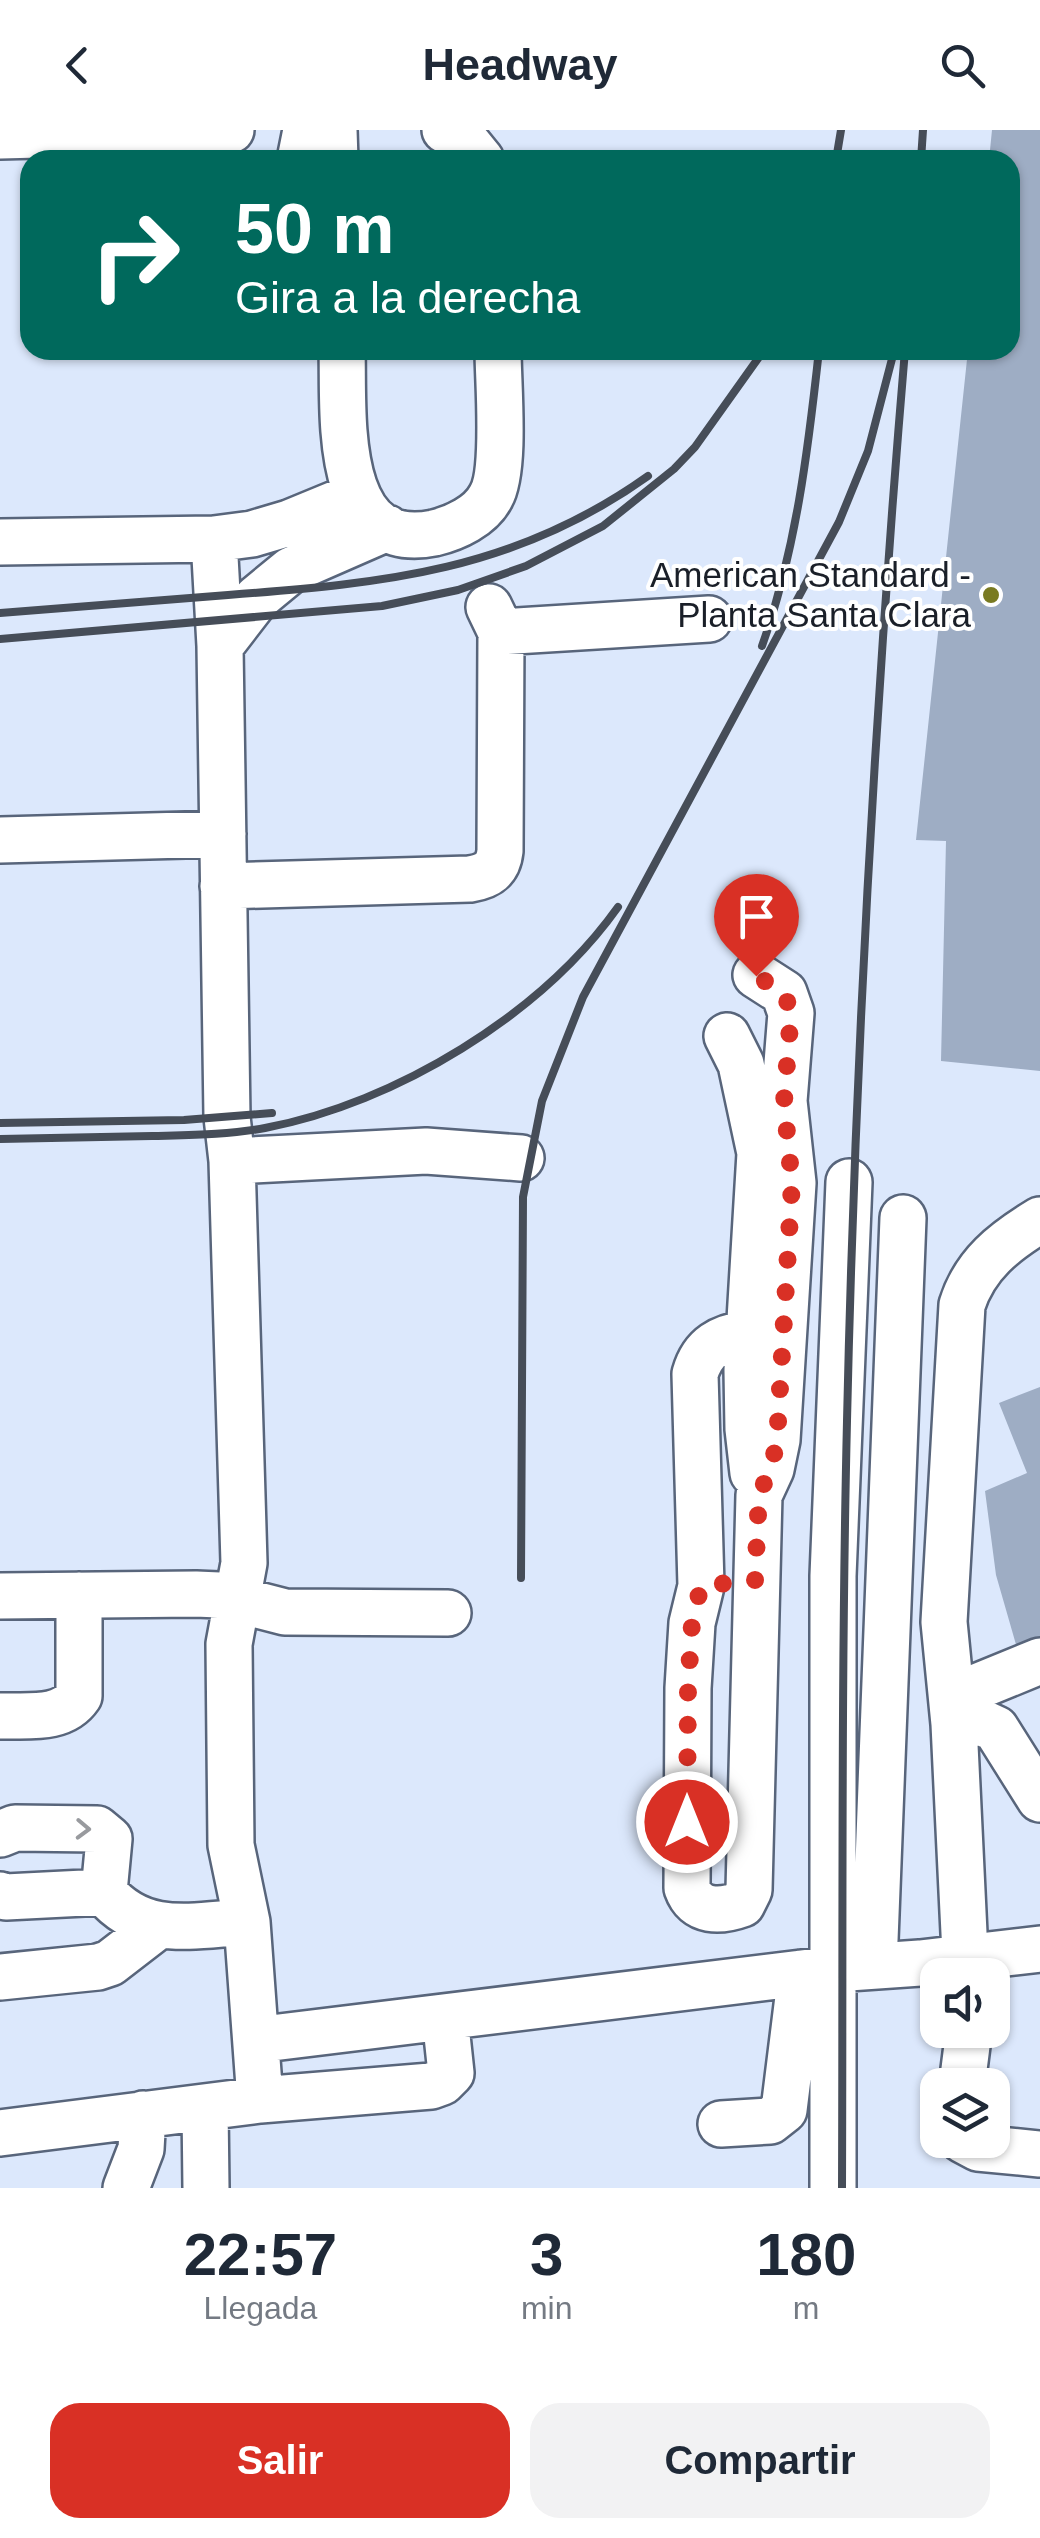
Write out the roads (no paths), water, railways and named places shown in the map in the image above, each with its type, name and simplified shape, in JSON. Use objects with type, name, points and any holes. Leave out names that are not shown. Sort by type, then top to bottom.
[{"type":"street","points":[[0,136],[231,130]]},
{"type":"street","points":[[445,130],[464,140],[472,150]]},
{"type":"street","points":[[318,360],[344,406]]},
{"type":"street","points":[[342,360],[346,466],[372,511],[405,535],[440,532],[480,511],[492,495],[498,451],[498,360]]},
{"type":"street","points":[[0,542],[214,539],[372,511]]},
{"type":"street","points":[[220,646],[257,598],[372,511]]},
{"type":"street","points":[[214,539],[220,646],[227,1117],[232,1161],[244,1563],[229,1644],[231,1845],[248,1922],[260,2100]]},
{"type":"street","points":[[223,886],[470,880],[491,872],[498,864],[500,851],[495,619],[709,618]]},
{"type":"street","points":[[0,840],[223,834]]},
{"type":"street","points":[[748,1334],[730,1336],[708,1348],[695,1374],[701,1586],[692,1623],[688,1688],[687,1888],[692,1900],[702,1907],[724,1909],[742,1904],[750,1890],[759,1494],[748,1429],[748,1334],[760,1161],[784,1102],[791,1013],[784,992],[756,976]]},
{"type":"street","points":[[727,1036],[792,1183],[777,1440],[771,1469],[759,1494]]},
{"type":"street","points":[[232,1161],[426,1150],[521,1158]]},
{"type":"street","points":[[833,2188],[837,1969],[833,1576],[849,1182]]},
{"type":"street","points":[[720,2124],[770,2121],[784,2110],[837,1969],[903,1218]]},
{"type":"street","points":[[966,1958],[953,1710],[944,1622],[962,1306],[969,1285],[984,1262],[1040,1220]]},
{"type":"street","points":[[701,1586],[755,1580]]},
{"type":"street","points":[[0,1596],[196,1594],[285,1612],[448,1613]]},
{"type":"street","points":[[0,1716],[54,1714],[66,1710],[80,1696],[79,1595]]},
{"type":"street","points":[[953,1710],[1040,1661]]},
{"type":"street","points":[[953,1710],[996,1729],[1040,1799]]},
{"type":"street","points":[[0,1834],[15,1828],[103,1831],[109,1845],[104,1892],[121,1912],[158,1926],[248,1922]]},
{"type":"street","points":[[0,1895],[104,1892]]},
{"type":"street","points":[[724,1909],[724,1983]]},
{"type":"street","points":[[0,1976],[98,1967],[110,1963],[158,1926]]},
{"type":"street","points":[[1001,1958],[1040,1949]]},
{"type":"street","points":[[256,2040],[837,1969],[920,1967]]},
{"type":"street","points":[[0,2134],[260,2100],[442,2082],[451,2072],[452,2064],[446,2017]]},
{"type":"street","points":[[205,2107],[206,2188]]},
{"type":"street","points":[[126,2188],[144,2138],[143,2114]]},
{"type":"street","points":[[1010,2151],[1040,2154]]},
{"type":"railway","points":[[838,150],[841,130]]},
{"type":"railway","points":[[922,150],[923,130]]},
{"type":"railway","points":[[0,639],[382,606],[458,590],[526,566],[603,526],[674,469],[695,447],[757,360]]},
{"type":"railway","points":[[762,646],[792,537],[818,360]]},
{"type":"railway","points":[[521,1578],[523,1197],[542,1101],[583,997],[839,522],[868,451],[892,360]]},
{"type":"railway","points":[[842,2188],[844,1612],[855,1153],[884,617],[904,360]]},
{"type":"railway","points":[[0,613],[341,585],[447,567],[548,533],[598,508],[648,476]]},
{"type":"railway","points":[[0,1139],[237,1132],[315,1116],[365,1098],[462,1049],[507,1018],[549,984],[618,907]]},
{"type":"railway","points":[[0,1123],[184,1120],[272,1113]]},
{"type":"place","name":"American Standard - Planta Santa Clara","points":[[991,595]]}]
